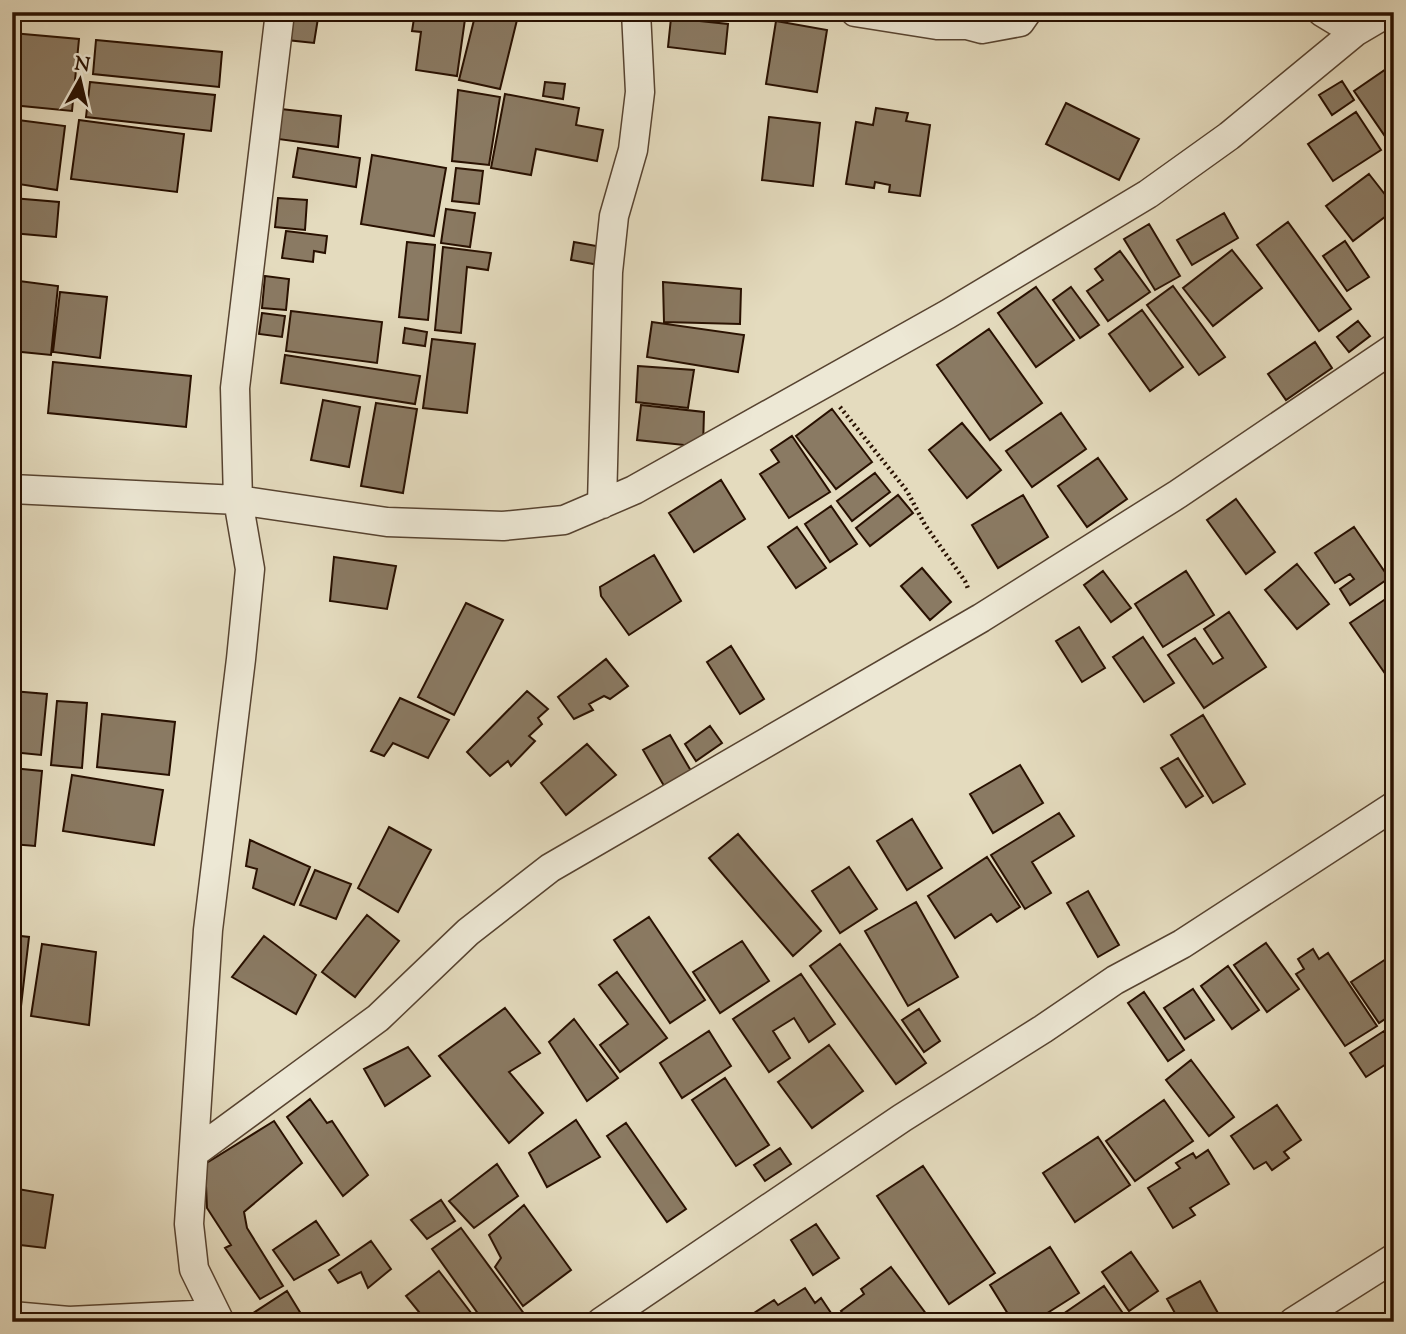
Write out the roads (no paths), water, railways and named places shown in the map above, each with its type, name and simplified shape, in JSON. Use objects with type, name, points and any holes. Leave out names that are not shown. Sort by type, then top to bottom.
[{"type":"street","points":[[12,1316],[69,1321],[218,1318],[194,1269],[189,1224],[208,930],[242,659],[250,569],[238,500],[235,388],[280,12]]},
{"type":"street","points":[[602,504],[608,272],[614,216],[633,150],[640,92],[636,12]]},
{"type":"street","points":[[855,12],[982,29],[1020,22],[1027,12]]},
{"type":"street","points":[[1322,12],[1355,32]]},
{"type":"street","points":[[12,489],[238,500],[387,522],[503,526],[564,520],[634,490],[948,314],[1149,194],[1229,136],[1355,32],[1389,12]]},
{"type":"street","points":[[194,1153],[378,1018],[468,932],[550,868],[981,618],[1178,494],[1394,348]]},
{"type":"street","points":[[601,1322],[891,1125],[1043,1030],[1115,980],[1182,944],[1394,806]]},
{"type":"street","points":[[1293,1322],[1394,1258]]}]
